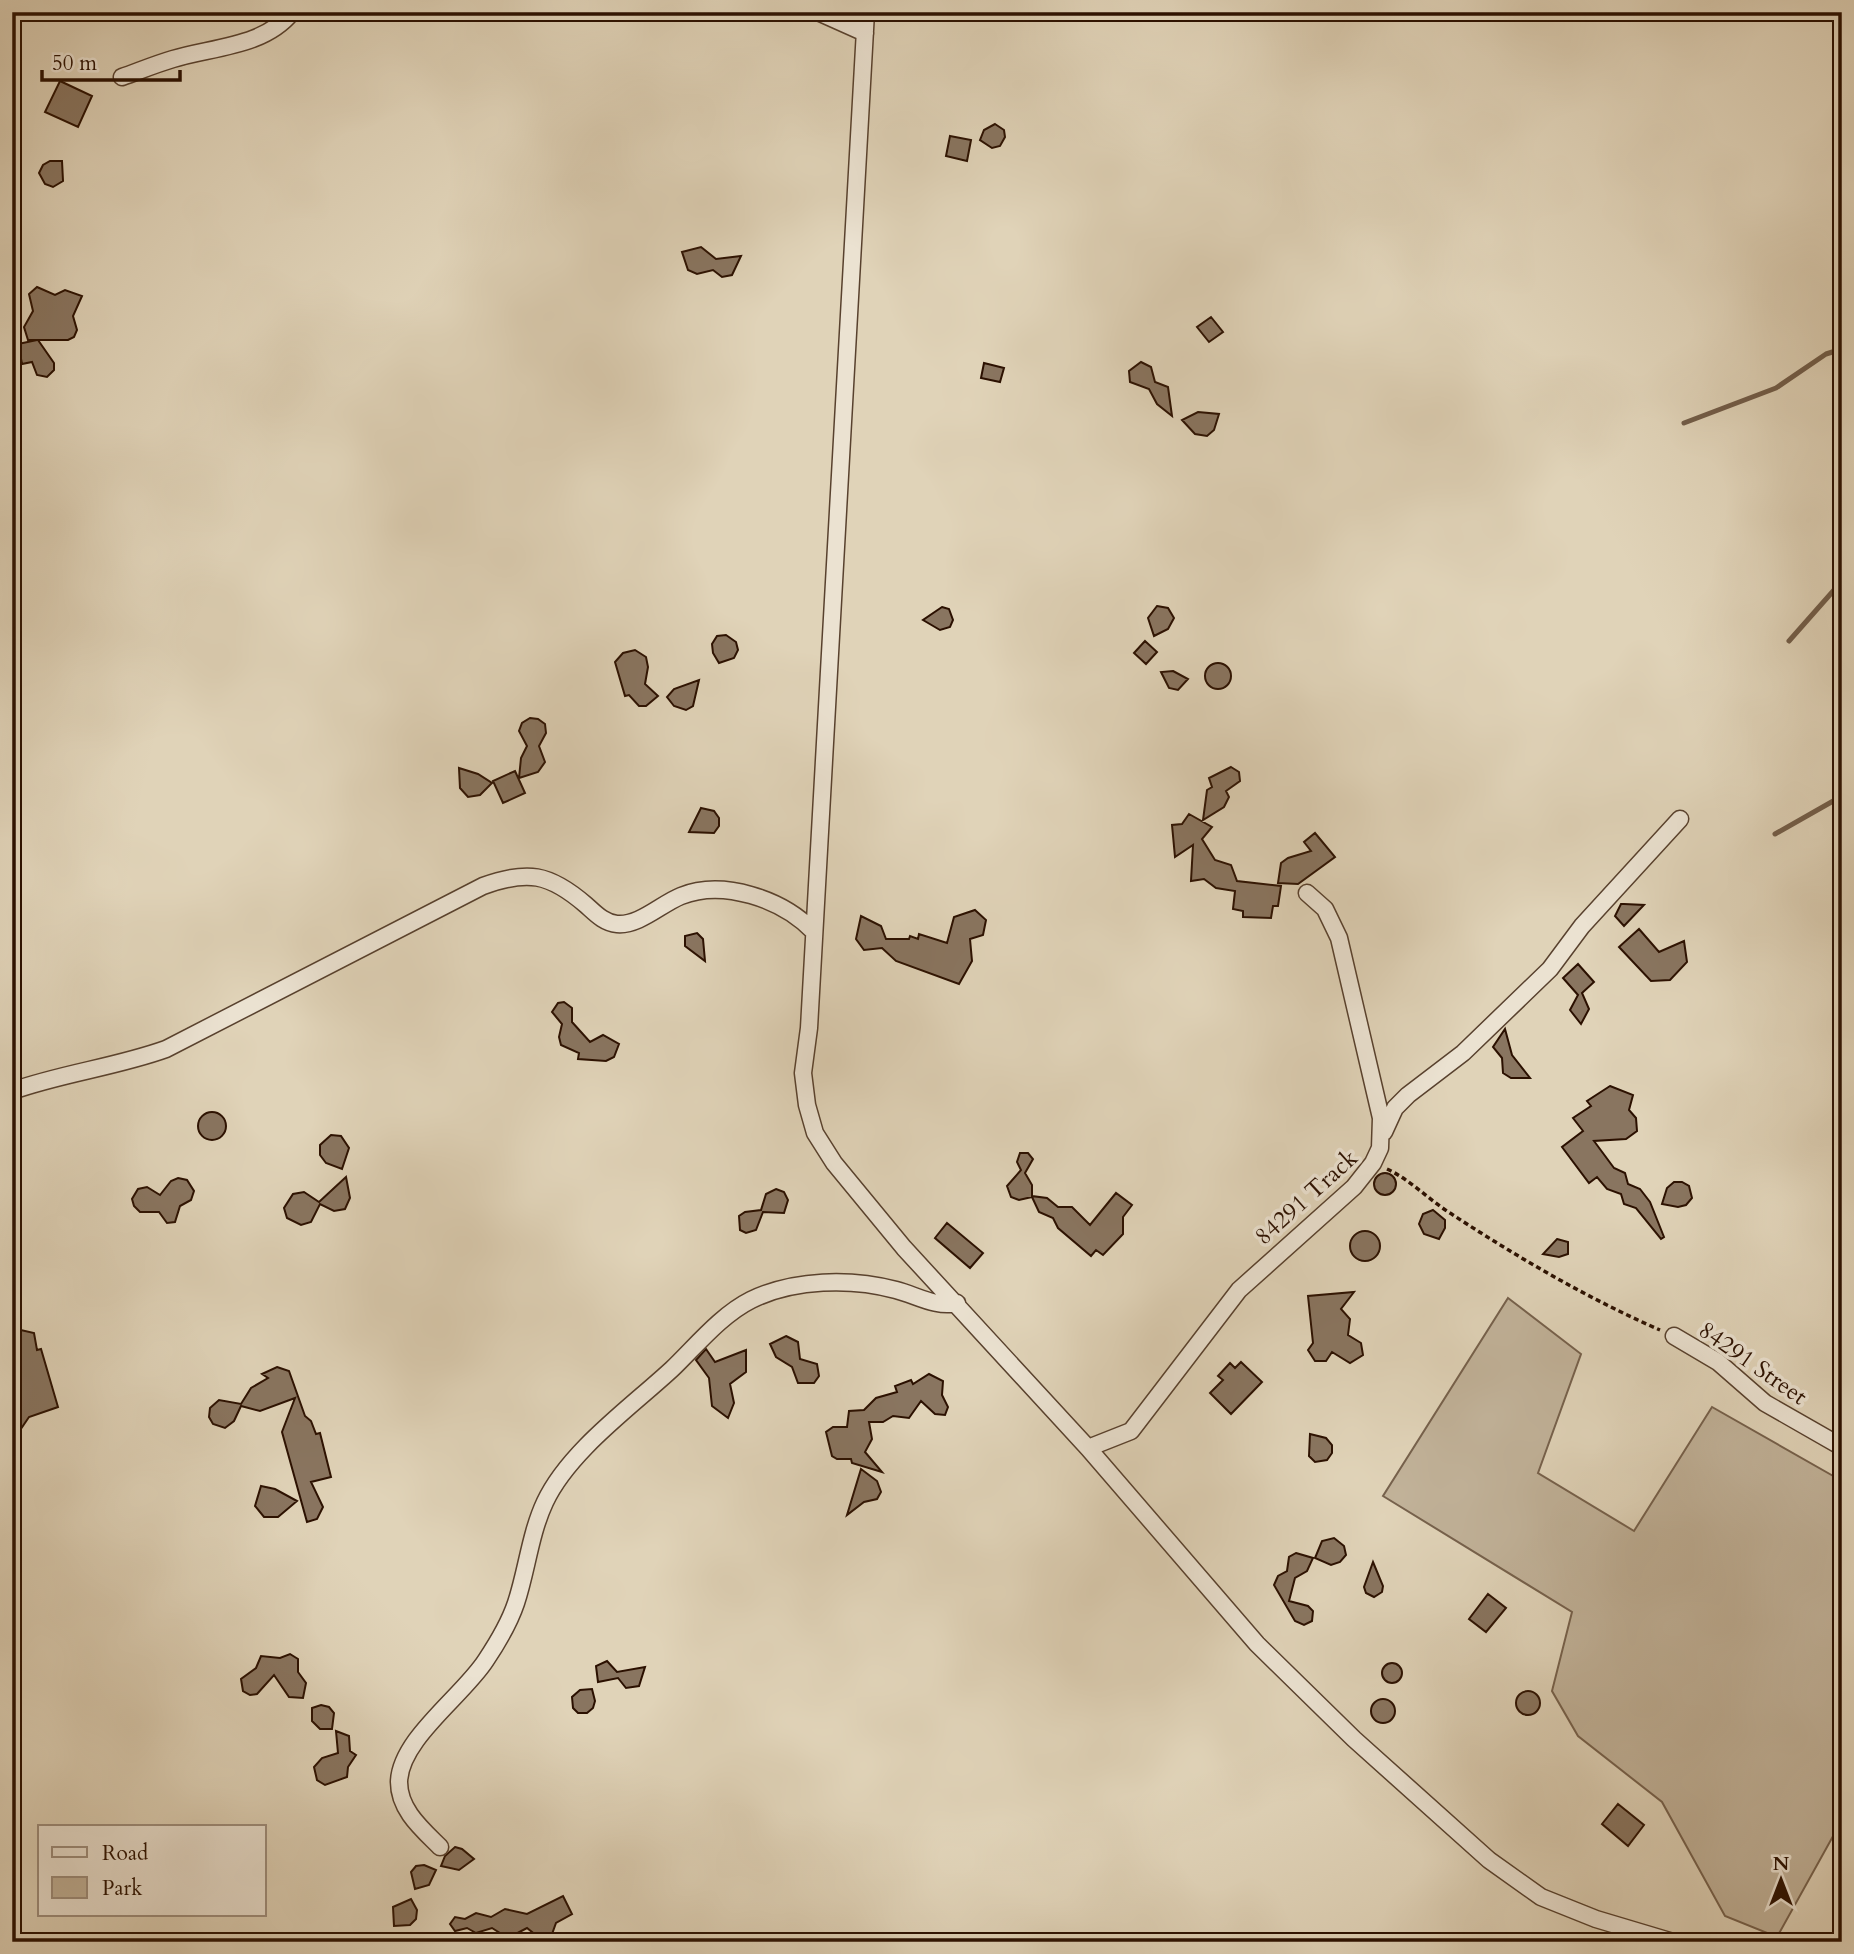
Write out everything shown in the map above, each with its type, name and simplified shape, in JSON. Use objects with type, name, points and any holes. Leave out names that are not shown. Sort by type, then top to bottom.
[{"type":"street","points":[[122,77],[174,58],[255,38],[283,23],[292,12]]},
{"type":"street","points":[[818,12],[865,33]]},
{"type":"street","points":[[866,12],[809,1028],[803,1073],[807,1105],[815,1133],[867,1205],[1088,1448],[1257,1644],[1354,1739],[1489,1860],[1541,1897],[1596,1919],[1673,1942]]},
{"type":"street","points":[[1373,1163],[1395,1108],[1408,1094],[1463,1053],[1523,997],[1612,892],[1680,819]]},
{"type":"street","points":[[12,1091],[79,1071],[125,1064],[166,1049],[472,892],[508,877],[530,874],[556,884],[607,922],[619,925],[633,922],[680,897],[719,888],[737,891],[784,910],[801,918],[813,931]]},
{"type":"street","points":[[1307,892],[1325,909],[1339,938],[1383,1134]]},
{"type":"street","name":"84291 Track","points":[[1088,1448],[1131,1431],[1239,1290],[1289,1243],[1324,1216],[1373,1163]]},
{"type":"street","points":[[440,1847],[411,1817],[402,1801],[399,1783],[401,1765],[413,1744],[465,1688],[504,1631],[515,1604],[545,1503],[561,1475],[585,1449],[719,1323],[750,1300],[778,1289],[845,1283],[877,1285],[945,1306],[957,1303]]},
{"type":"street","name":"84291 Street","points":[[1674,1336],[1718,1362],[1765,1403],[1842,1447]]},
{"type":"path","name":"84291 Track","points":[[1373,1163],[1391,1171],[1452,1215],[1536,1268],[1601,1304],[1674,1336]]},
{"type":"green space","points":[[1508,1298],[1581,1354],[1538,1473],[1634,1531],[1712,1407],[1842,1481],[1842,1820],[1777,1937],[1725,1916],[1662,1802],[1578,1736],[1552,1691],[1572,1612],[1383,1496]]},
{"type":"building","points":[[60,81],[92,96],[78,127],[45,112]]},
{"type":"building","points":[[995,124],[1004,130],[1005,137],[1000,146],[992,148],[980,140],[984,130]]},
{"type":"building","points":[[950,136],[971,140],[967,161],[946,156]]},
{"type":"building","points":[[50,161],[62,161],[63,181],[53,187],[45,184],[39,173],[43,165]]},
{"type":"building","points":[[701,247],[716,259],[741,256],[732,275],[722,277],[713,270],[697,274],[688,270],[682,252]]},
{"type":"building","points":[[37,287],[55,295],[65,290],[82,296],[73,316],[77,330],[74,337],[68,340],[38,340],[54,363],[54,370],[47,377],[37,375],[32,362],[22,364],[18,344],[37,340],[28,340],[24,327],[33,311],[29,294]]},
{"type":"building","points":[[1211,317],[1223,332],[1209,342],[1197,327]]},
{"type":"building","points":[[1141,362],[1151,367],[1155,382],[1168,387],[1172,416],[1157,404],[1149,389],[1130,382],[1129,371]]},
{"type":"building","points":[[984,363],[1004,368],[1000,382],[981,378]]},
{"type":"building","points":[[1198,412],[1219,414],[1214,430],[1207,436],[1195,434],[1182,420]]},
{"type":"building","points":[[1157,606],[1168,608],[1174,618],[1168,629],[1154,636],[1148,618]]},
{"type":"building","points":[[942,607],[949,609],[953,620],[950,627],[940,630],[923,620]]},
{"type":"building","points":[[726,635],[736,642],[738,650],[734,658],[719,663],[713,653],[712,644],[717,636]]},
{"type":"building","points":[[1145,641],[1157,652],[1146,664],[1134,653]]},
{"type":"building","points":[[635,650],[646,657],[648,667],[645,684],[658,696],[646,706],[639,706],[629,695],[625,696],[615,662],[623,653]]},
{"type":"building","points":[[1218,663],[1227,667],[1231,676],[1227,685],[1218,689],[1209,685],[1205,676],[1209,667]]},
{"type":"building","points":[[1173,671],[1188,679],[1178,690],[1169,688],[1161,672]]},
{"type":"building","points":[[699,680],[693,706],[686,710],[674,706],[667,697],[674,689]]},
{"type":"building","points":[[530,718],[545,724],[546,733],[539,746],[545,762],[538,772],[519,778],[521,758],[527,746],[519,731],[522,723]]},
{"type":"building","points":[[1231,767],[1239,772],[1240,781],[1226,791],[1229,797],[1224,807],[1203,820],[1207,790],[1212,787],[1209,778]]},
{"type":"building","points":[[459,768],[478,774],[492,783],[480,795],[468,797],[460,788]]},
{"type":"building","points":[[515,771],[525,793],[503,803],[493,781]]},
{"type":"building","points":[[701,808],[714,811],[719,818],[719,826],[714,833],[689,832]]},
{"type":"building","points":[[1189,814],[1212,827],[1202,839],[1215,860],[1231,865],[1237,881],[1281,886],[1278,906],[1273,906],[1271,918],[1243,917],[1243,911],[1233,909],[1235,891],[1216,888],[1204,879],[1191,881],[1193,845],[1175,857],[1172,825],[1182,824]]},
{"type":"building","points":[[1315,833],[1335,857],[1298,884],[1278,883],[1281,863],[1311,851],[1304,842]]},
{"type":"building","points":[[1621,904],[1644,905],[1624,926],[1615,916]]},
{"type":"building","points":[[975,910],[986,920],[983,935],[970,939],[972,961],[959,984],[896,961],[882,948],[864,950],[856,939],[861,916],[881,926],[886,939],[909,939],[910,936],[918,939],[919,934],[947,943],[954,917]]},
{"type":"building","points":[[1639,929],[1659,952],[1684,941],[1687,962],[1670,980],[1651,981],[1619,947]]},
{"type":"building","points":[[697,933],[703,939],[705,961],[685,946],[685,936]]},
{"type":"building","points":[[1578,964],[1594,982],[1582,993],[1589,1009],[1581,1024],[1570,1010],[1578,995],[1563,978]]},
{"type":"building","points":[[564,1002],[572,1008],[572,1022],[590,1042],[603,1035],[619,1044],[614,1057],[606,1061],[578,1059],[579,1053],[561,1045],[559,1037],[562,1024],[552,1012],[558,1003]]},
{"type":"building","points":[[1505,1029],[1512,1055],[1530,1078],[1511,1078],[1503,1073],[1502,1058],[1493,1047]]},
{"type":"building","points":[[1610,1086],[1633,1095],[1629,1110],[1636,1118],[1637,1131],[1626,1139],[1594,1141],[1614,1168],[1625,1173],[1628,1184],[1640,1189],[1650,1202],[1664,1237],[1661,1239],[1636,1208],[1624,1204],[1621,1194],[1607,1189],[1597,1177],[1589,1183],[1562,1147],[1583,1131],[1573,1118],[1591,1106],[1587,1101]]},
{"type":"building","points":[[212,1112],[222,1116],[226,1126],[222,1136],[212,1140],[202,1136],[198,1126],[202,1116]]},
{"type":"building","points":[[331,1135],[341,1136],[349,1148],[342,1169],[326,1163],[320,1155],[320,1145]]},
{"type":"building","points":[[1020,1153],[1028,1153],[1033,1159],[1025,1173],[1032,1185],[1032,1196],[1047,1198],[1058,1207],[1072,1207],[1090,1225],[1116,1193],[1132,1205],[1123,1217],[1123,1234],[1103,1255],[1096,1250],[1091,1256],[1058,1228],[1053,1218],[1039,1212],[1032,1197],[1019,1200],[1011,1197],[1007,1186],[1021,1170],[1017,1162]]},
{"type":"building","points":[[1381,1173],[1389,1173],[1396,1180],[1396,1188],[1389,1195],[1381,1195],[1374,1188],[1374,1180]]},
{"type":"building","points":[[346,1177],[350,1198],[345,1209],[334,1211],[320,1204],[311,1222],[301,1225],[287,1218],[284,1208],[293,1194],[304,1192],[319,1202]]},
{"type":"building","points":[[178,1178],[187,1180],[194,1191],[191,1200],[180,1206],[175,1222],[167,1223],[159,1212],[140,1212],[134,1206],[132,1199],[138,1189],[147,1187],[160,1195],[171,1181]]},
{"type":"building","points":[[1674,1182],[1689,1186],[1692,1198],[1686,1205],[1678,1207],[1662,1204],[1667,1188]]},
{"type":"building","points":[[776,1189],[784,1192],[788,1200],[784,1213],[763,1212],[756,1230],[746,1233],[740,1230],[739,1216],[745,1212],[761,1210],[766,1194]]},
{"type":"building","points":[[1433,1210],[1445,1220],[1445,1228],[1439,1239],[1424,1234],[1419,1224],[1423,1214]]},
{"type":"building","points":[[947,1223],[983,1253],[970,1268],[935,1238]]},
{"type":"building","points":[[1365,1231],[1376,1235],[1380,1246],[1376,1257],[1365,1261],[1354,1257],[1350,1246],[1354,1235]]},
{"type":"building","points":[[1557,1239],[1568,1242],[1568,1254],[1559,1257],[1543,1254]]},
{"type":"building","points":[[1354,1292],[1341,1309],[1350,1319],[1348,1335],[1361,1343],[1363,1355],[1350,1363],[1332,1352],[1326,1361],[1315,1361],[1308,1350],[1313,1343],[1308,1296]]},
{"type":"building","points":[[12,1328],[34,1333],[37,1350],[41,1349],[58,1407],[29,1417],[12,1442]]},
{"type":"building","points":[[786,1336],[798,1342],[800,1359],[817,1364],[819,1376],[814,1383],[798,1383],[792,1367],[776,1357],[770,1344]]},
{"type":"building","points":[[706,1349],[715,1362],[746,1350],[746,1372],[730,1384],[734,1403],[728,1418],[712,1406],[709,1378],[696,1360]]},
{"type":"building","points":[[1241,1362],[1262,1382],[1231,1414],[1210,1393],[1223,1380],[1218,1376],[1230,1363],[1235,1368]]},
{"type":"building","points":[[277,1367],[289,1371],[305,1416],[311,1421],[316,1434],[320,1433],[331,1477],[311,1482],[323,1507],[317,1519],[307,1522],[282,1432],[295,1398],[260,1411],[241,1406],[234,1421],[225,1428],[213,1424],[209,1417],[210,1408],[219,1400],[241,1404],[251,1388],[268,1378],[262,1374]]},
{"type":"building","points":[[929,1374],[943,1381],[942,1395],[948,1407],[945,1415],[935,1414],[921,1401],[909,1418],[893,1416],[883,1422],[869,1422],[872,1439],[865,1452],[882,1472],[852,1463],[851,1459],[837,1459],[832,1456],[826,1432],[833,1427],[847,1427],[849,1411],[864,1410],[876,1398],[897,1392],[895,1386],[911,1380],[913,1384]]},
{"type":"building","points":[[1310,1434],[1326,1438],[1332,1445],[1332,1453],[1327,1460],[1315,1462],[1309,1456]]},
{"type":"building","points":[[861,1469],[877,1481],[881,1492],[877,1499],[864,1502],[847,1515]]},
{"type":"building","points":[[261,1486],[275,1489],[297,1501],[278,1517],[264,1517],[255,1506]]},
{"type":"building","points":[[1334,1538],[1344,1546],[1346,1555],[1340,1562],[1331,1565],[1315,1558],[1322,1541]]},
{"type":"building","points":[[1296,1553],[1313,1558],[1307,1571],[1295,1578],[1289,1601],[1308,1606],[1313,1611],[1312,1621],[1304,1625],[1295,1621],[1274,1585],[1278,1576],[1287,1571],[1289,1557]]},
{"type":"building","points":[[1373,1562],[1383,1586],[1382,1592],[1374,1597],[1366,1593],[1364,1587]]},
{"type":"building","points":[[1488,1594],[1506,1608],[1486,1632],[1469,1619]]},
{"type":"building","points":[[290,1654],[298,1659],[298,1672],[306,1683],[303,1698],[289,1697],[274,1675],[257,1694],[250,1695],[243,1691],[241,1679],[256,1668],[261,1656],[280,1658]]},
{"type":"building","points":[[607,1661],[617,1672],[645,1667],[639,1686],[626,1688],[618,1678],[598,1682],[596,1666]]},
{"type":"building","points":[[1388,1663],[1396,1663],[1402,1673],[1396,1683],[1388,1683],[1382,1677],[1382,1669]]},
{"type":"building","points":[[592,1689],[595,1701],[593,1708],[587,1713],[578,1713],[573,1708],[572,1697],[580,1690]]},
{"type":"building","points":[[1528,1691],[1536,1695],[1540,1703],[1536,1711],[1528,1715],[1520,1711],[1516,1703],[1520,1695]]},
{"type":"building","points":[[1383,1699],[1391,1703],[1395,1711],[1391,1719],[1383,1723],[1375,1719],[1371,1711],[1375,1703]]},
{"type":"building","points":[[321,1705],[329,1707],[334,1713],[332,1729],[320,1729],[312,1721],[312,1708]]},
{"type":"building","points":[[336,1731],[349,1736],[350,1751],[356,1755],[348,1767],[347,1777],[325,1785],[317,1780],[314,1767],[322,1758],[338,1753]]},
{"type":"building","points":[[1618,1804],[1644,1825],[1628,1846],[1602,1824]]},
{"type":"building","points":[[455,1847],[474,1859],[459,1870],[441,1866],[445,1856]]},
{"type":"building","points":[[424,1865],[436,1870],[429,1885],[415,1889],[411,1872],[416,1866]]},
{"type":"building","points":[[563,1896],[572,1914],[556,1923],[552,1934],[545,1938],[537,1936],[527,1928],[508,1938],[492,1928],[476,1933],[467,1928],[455,1931],[450,1924],[455,1917],[465,1919],[476,1913],[491,1917],[505,1909],[527,1914]]},
{"type":"building","points":[[411,1899],[417,1910],[416,1919],[410,1925],[394,1926],[393,1907]]},
{"type":"waterway","points":[[1684,423],[1776,388],[1826,354],[1842,349]]},
{"type":"waterway","points":[[1789,641],[1842,581]]},
{"type":"waterway","points":[[1775,834],[1842,796]]}]
